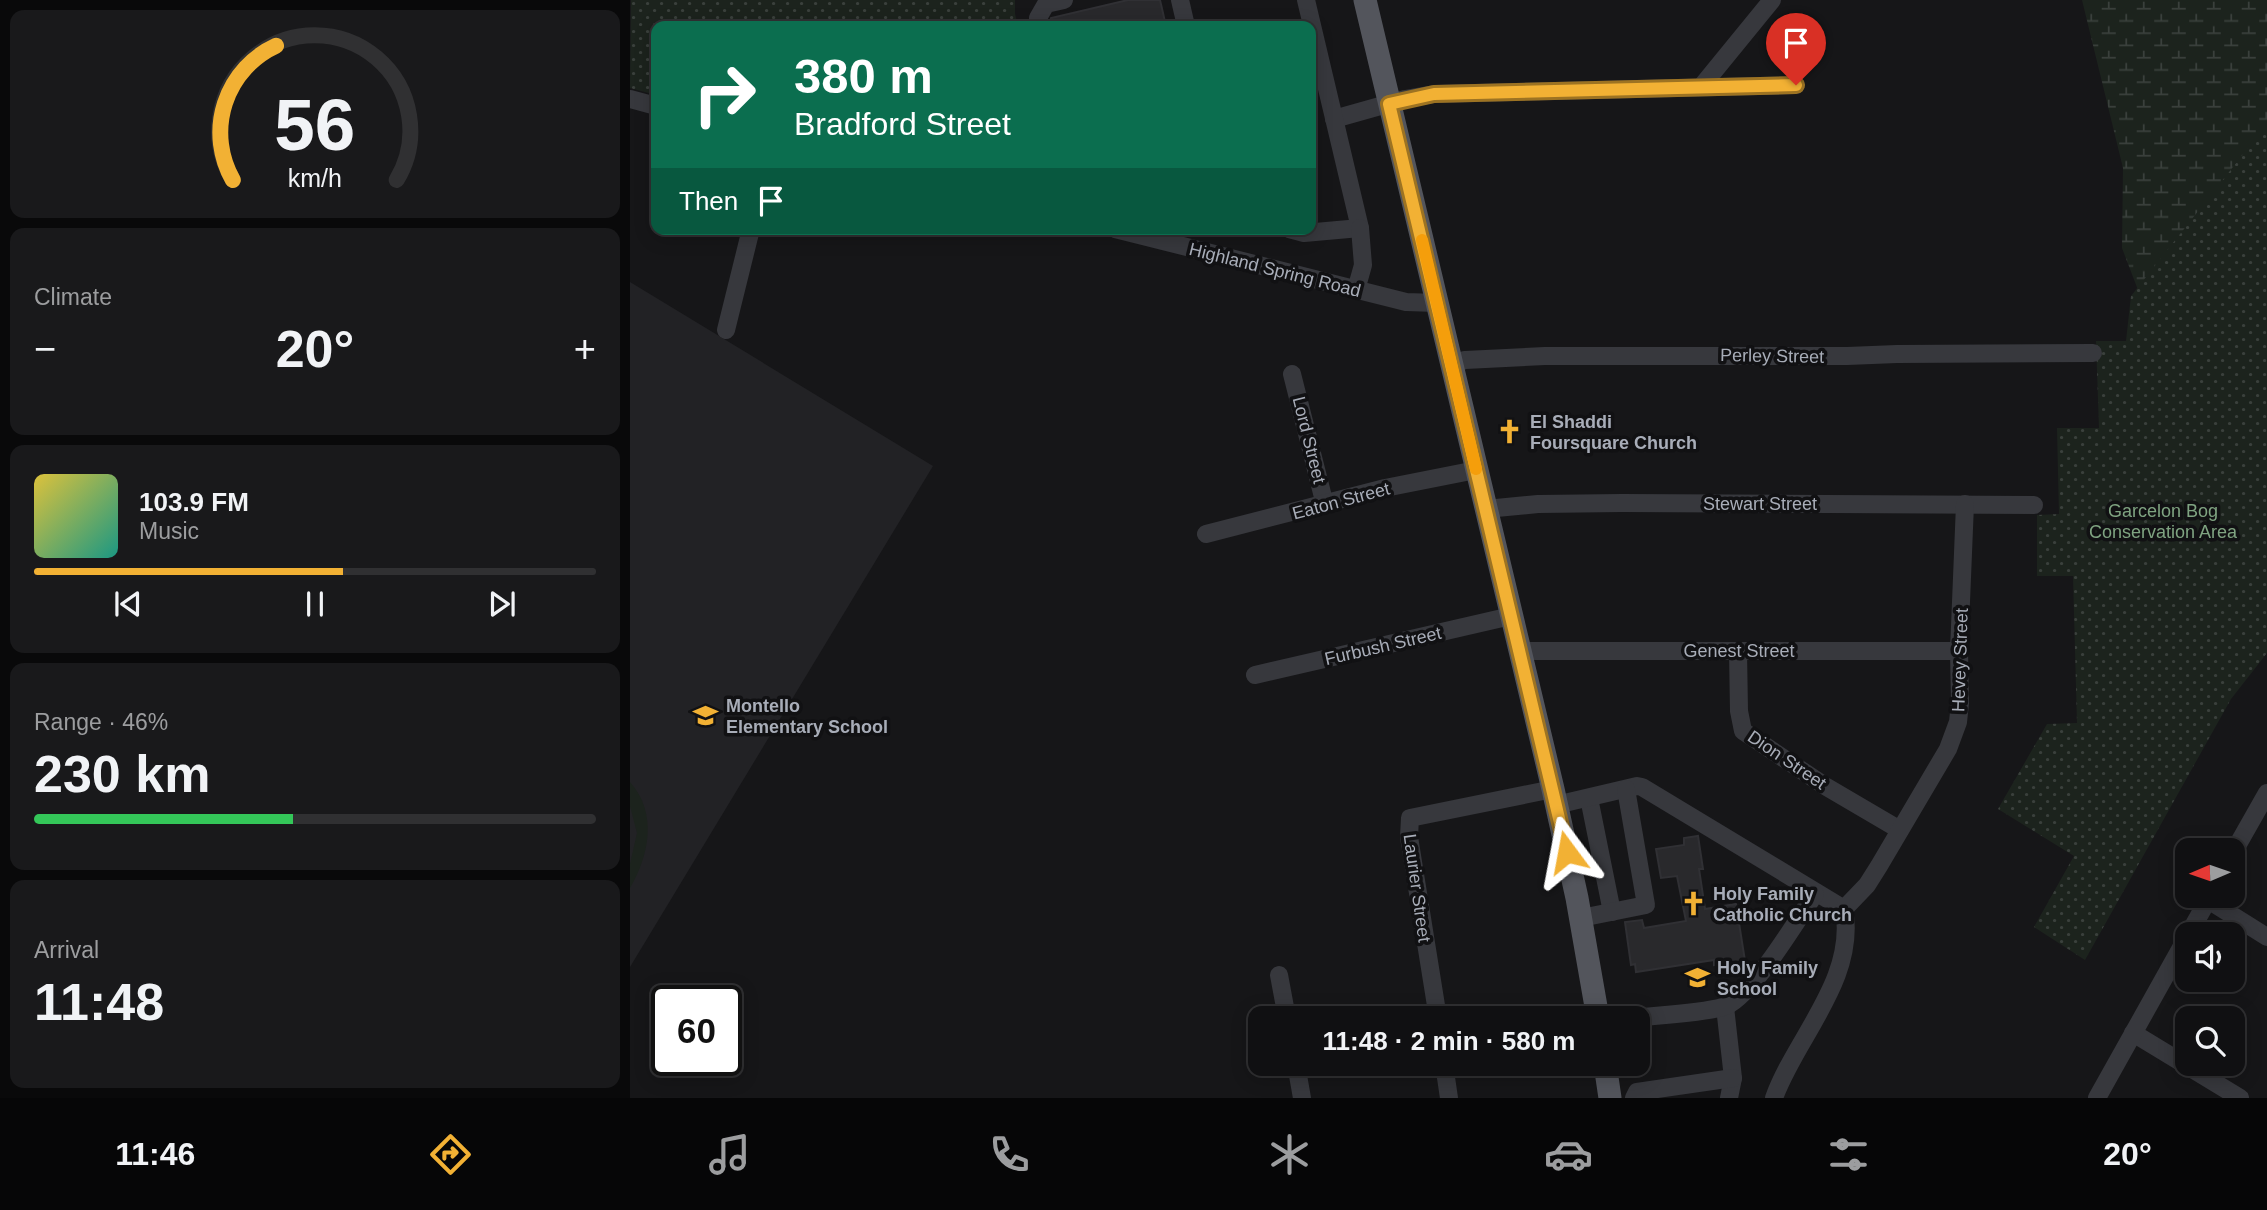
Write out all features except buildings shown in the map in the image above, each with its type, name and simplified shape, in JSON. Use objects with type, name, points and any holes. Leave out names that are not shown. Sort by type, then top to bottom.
[{"type":"main road","points":[[1365,0],[1554,797],[1581,918],[1596,1006]]},
{"type":"main road","points":[[1607,1076],[1610,1098]]},
{"type":"street","points":[[1038,21],[1046,4],[1064,0]]},
{"type":"street","points":[[1180,0],[1185,21]]},
{"type":"street","points":[[1306,0],[1311,21]]},
{"type":"street","points":[[1700,87],[1772,0]]},
{"type":"street","points":[[1316,42],[1360,228],[1363,265],[1356,290]]},
{"type":"street","points":[[1334,119],[1434,94],[1796,85]]},
{"type":"street","points":[[630,99],[651,105]]},
{"type":"street","points":[[1316,232],[1360,228]]},
{"type":"street","points":[[726,330],[750,235]]},
{"type":"street","name":"Highland Spring Road","points":[[1139,235],[1406,302],[1437,303]]},
{"type":"street","name":"Perley Street","points":[[1451,363],[1545,356],[2093,353]]},
{"type":"street","name":"Lord Street","points":[[1292,374],[1325,505]]},
{"type":"street","name":"Eaton Street","points":[[1206,534],[1385,488],[1476,470]]},
{"type":"street","name":"Stewart Street","points":[[1486,509],[1538,504],[1622,503],[2034,505]]},
{"type":"street","name":"Hevey Street","points":[[1844,909],[1867,885],[1948,749],[1958,722],[1965,504]]},
{"type":"street","name":"Furbush Street","points":[[1255,675],[1511,616]]},
{"type":"street","name":"Genest Street","points":[[1520,651],[1959,651]]},
{"type":"street","name":"Dion Street","points":[[1738,651],[1739,711],[1743,731],[1825,786],[1900,830]]},
{"type":"street","points":[[1554,797],[1589,797],[1642,787],[1815,894],[1844,909],[1846,920],[1843,951],[1833,982],[1813,1024],[1791,1059],[1774,1098]]},
{"type":"street","points":[[1581,918],[1646,905],[1626,789]]},
{"type":"street","points":[[2242,838],[2267,793]]},
{"type":"street","name":"Laurier Street","points":[[1436,1006],[1409,837],[1410,818],[1554,797]]},
{"type":"street","points":[[1589,797],[1612,912]]},
{"type":"street","points":[[1650,1016],[1726,1007],[1739,998],[1755,981],[1815,894]]},
{"type":"street","points":[[2096,1098],[2203,908]]},
{"type":"street","points":[[2224,908],[2267,937]]},
{"type":"street","points":[[1279,975],[1285,1006]]},
{"type":"street","points":[[1726,1007],[1733,1078],[1729,1098]]},
{"type":"street","points":[[2133,1033],[2240,1098]]},
{"type":"street","points":[[1298,1076],[1302,1098]]},
{"type":"street","points":[[1446,1076],[1449,1098]]},
{"type":"street","points":[[1634,1098],[1637,1092],[1733,1078]]},
{"type":"shaded area","name":"Montello Elementary School","points":[[630,282],[933,466],[630,967]]},
{"type":"green space","points":[[631,0],[1015,0],[1017,21],[651,21],[651,94],[630,88]]},
{"type":"green space","points":[[2082,0],[2267,0],[2267,400],[2151,324],[2122,248],[2123,168]]},
{"type":"green space","name":"Garcelon Bog Conservation Area","points":[[2267,124],[2267,653],[2231,699],[2085,960],[2034,927],[2074,856],[1998,809],[2047,724],[2077,723],[2073,576],[2037,576],[2037,515],[2059,514],[2057,428],[2099,428],[2096,341],[2126,341],[2131,296]]},
{"type":"green space","points":[[630,782],[644,807],[648,835],[642,862],[630,888],[630,864],[637,833],[630,806]]},
{"type":"slow traffic","points":[[1422,240],[1476,469]]},
{"type":"place","name":"El Shaddi Foursquare Church","points":[[1510,432]]},
{"type":"place","name":"Montello Elementary School","points":[[706,716]]},
{"type":"place","name":"Holy Family Catholic Church","points":[[1693,904]]},
{"type":"place","name":"Holy Family School","points":[[1697,978]]},
{"type":"route","points":[[1567,852],[1389,104],[1434,94],[1796,85]]}]
